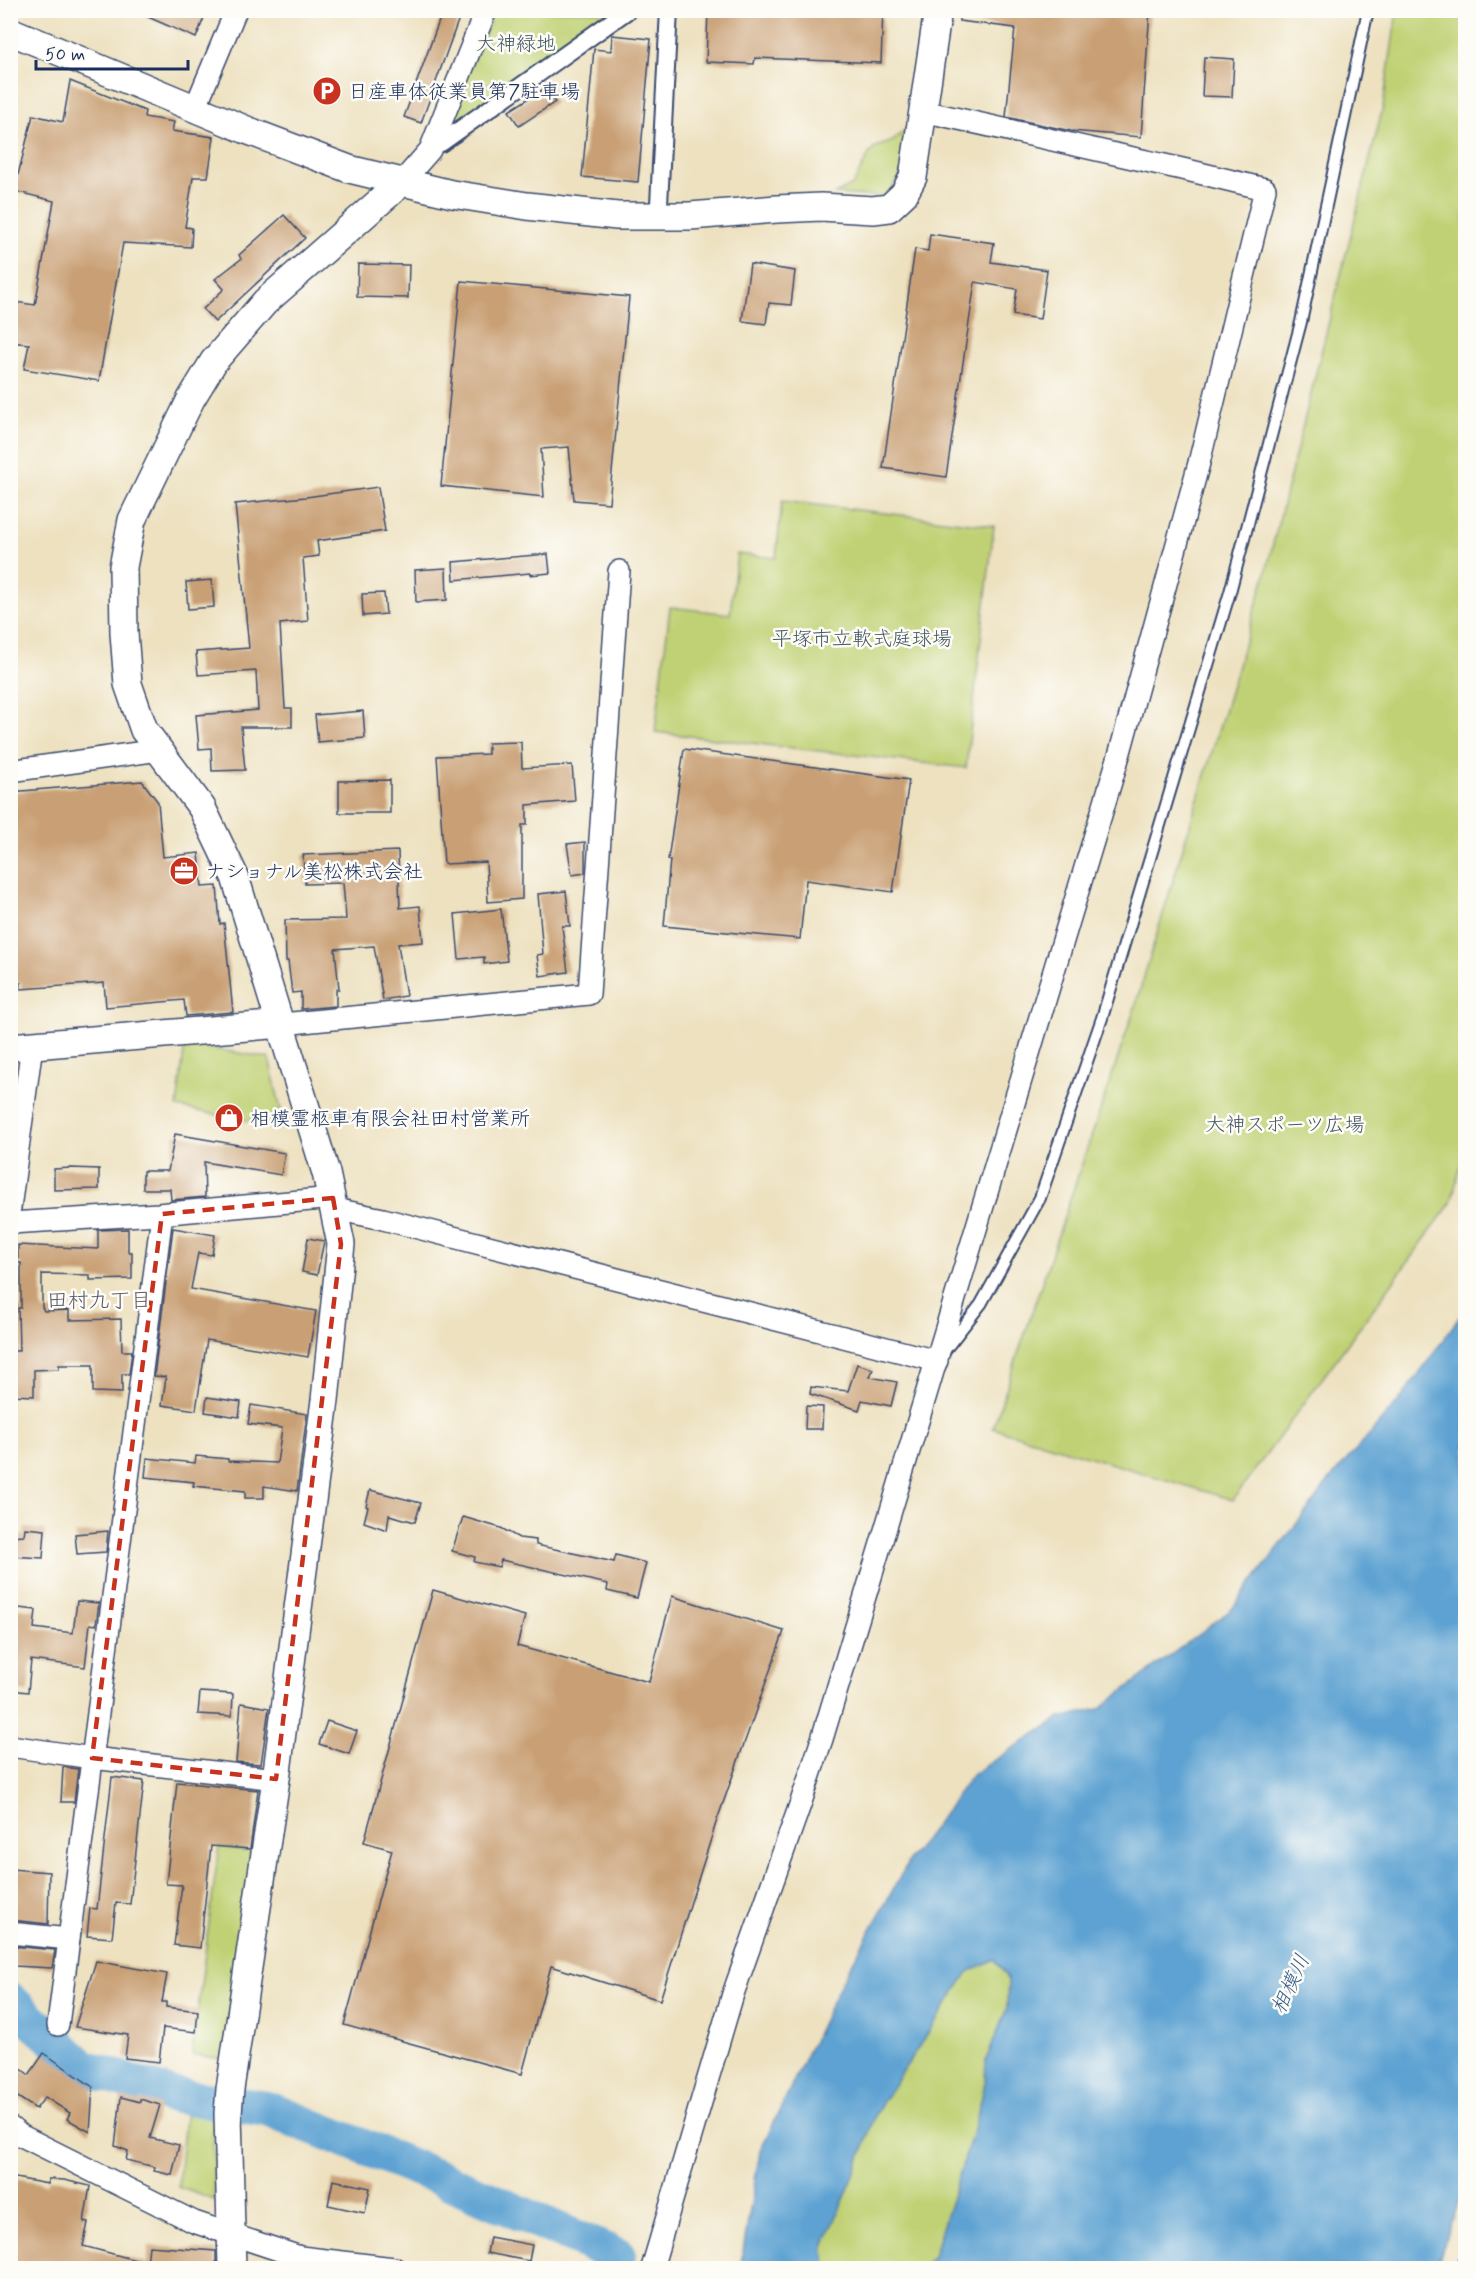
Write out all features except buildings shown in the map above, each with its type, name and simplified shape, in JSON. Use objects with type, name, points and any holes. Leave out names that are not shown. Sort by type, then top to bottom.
[{"type":"street","points":[[195,108],[236,10]]},
{"type":"street","points":[[435,146],[486,10]]},
{"type":"street","points":[[232,2268],[229,2101],[276,1779],[326,1389],[341,1244],[334,1204],[282,1024],[235,877],[202,808],[144,730],[128,684],[124,633],[123,567],[132,520],[186,410],[214,361],[265,302],[402,182],[435,146],[627,10]]},
{"type":"street","points":[[659,204],[669,10]]},
{"type":"street","points":[[10,31],[348,169],[452,195],[527,206],[617,216],[690,216],[821,207],[873,210],[889,208],[904,195],[913,177],[938,10]]},
{"type":"street","points":[[652,2268],[733,1994],[801,1802],[937,1361],[1120,752],[1161,610],[1199,463],[1265,189],[923,111]]},
{"type":"street","points":[[10,1208],[21,1046],[282,1024],[589,994],[619,571]]},
{"type":"street","points":[[10,771],[159,750]]},
{"type":"street","points":[[10,1223],[334,1204],[394,1222],[937,1361]]},
{"type":"street","points":[[58,2025],[162,1214]]},
{"type":"street","points":[[10,1746],[92,1758],[276,1779]]},
{"type":"street","points":[[10,1933],[69,1939]]},
{"type":"street","points":[[10,2127],[20,2135],[194,2222],[300,2257],[394,2268]]},
{"type":"lane","points":[[937,1361],[981,1304],[1040,1198],[1102,1018],[1230,592],[1301,322],[1368,10]]},
{"type":"lane","points":[[1462,2268],[1466,2257]]},
{"type":"highlighted area","points":[[333,1198],[341,1244],[276,1779],[92,1758],[162,1214]]},
{"type":"green space","name":"大神緑地","points":[[494,11],[613,11],[442,136]]},
{"type":"green space","name":"大神スポーツ広場","points":[[1397,11],[1465,11],[1465,1149],[1451,1203],[1233,1500],[993,1428],[1134,1010],[1265,576],[1383,107]]},
{"type":"green space","points":[[908,127],[905,169],[886,197],[835,194],[853,185],[869,154],[876,147],[893,141]]},
{"type":"green space","name":"平塚市立軟式庭球場","points":[[782,501],[994,526],[966,768],[655,732],[670,607],[730,614],[737,554],[776,558]]},
{"type":"green space","points":[[185,1044],[269,1058],[285,1128],[177,1107]]},
{"type":"green space","points":[[219,1846],[253,1852],[224,2059],[192,2055]]},
{"type":"green space","points":[[995,1959],[1008,1980],[1007,2008],[986,2060],[985,2084],[974,2129],[933,2256],[922,2268],[825,2268],[824,2246],[853,2178],[876,2112],[968,1972]]},
{"type":"green space","points":[[186,2109],[213,2109],[214,2200],[178,2187]]},
{"type":"water","name":"相模川","points":[[1465,1309],[1466,2181],[1436,2268],[922,2268],[933,2256],[974,2129],[985,2084],[986,2060],[1007,2008],[1008,1980],[995,1959],[968,1972],[876,2112],[853,2178],[824,2246],[825,2268],[740,2268],[760,2151],[840,1985],[910,1859],[973,1774],[1060,1718],[1099,1709],[1232,1609],[1332,1477],[1403,1396]]},
{"type":"waterway","points":[[10,2000],[83,2067],[171,2095],[268,2109],[431,2174],[618,2256]]},
{"type":"place","name":"日産車体従業員第7駐車場","points":[[327,91]]},
{"type":"place","name":"ナショナル美松株式会社","points":[[184,871]]},
{"type":"place","name":"相模霊柩車有限会社田村営業所","points":[[229,1118]]},
{"type":"district","name":"田村九丁目","points":[[99,1300]]}]
